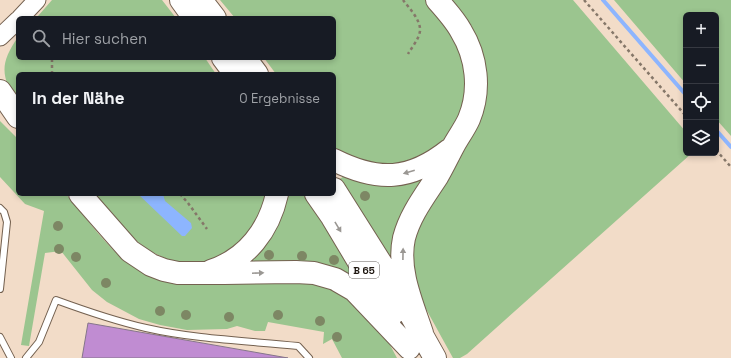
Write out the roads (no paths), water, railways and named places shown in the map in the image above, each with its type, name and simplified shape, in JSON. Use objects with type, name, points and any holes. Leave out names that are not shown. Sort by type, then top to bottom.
[{"type":"highway","points":[[181,0],[193,16]]},
{"type":"highway","points":[[201,0],[213,16]]},
{"type":"highway","points":[[415,346],[403,256],[404,239],[410,222],[420,202],[437,177],[470,118],[476,91],[474,60],[468,45],[461,31],[437,0]]},
{"type":"highway","points":[[224,60],[234,72]]},
{"type":"highway","points":[[246,60],[256,72]]},
{"type":"highway","points":[[0,91],[16,114]]},
{"type":"highway","points":[[0,112],[16,124]]},
{"type":"highway","points":[[336,161],[361,171],[377,175],[394,176],[410,173],[424,167],[439,158],[454,145]]},
{"type":"highway","name":"B 65","points":[[336,192],[389,276],[415,346]]},
{"type":"highway","points":[[82,196],[130,251],[139,258],[164,270],[178,273],[224,274],[296,272],[314,273],[335,279],[354,290],[415,346]]},
{"type":"highway","points":[[205,273],[220,268],[247,250],[258,238],[266,225],[273,210],[276,196]]},
{"type":"highway","name":"B 65","points":[[317,196],[369,279],[415,346],[435,358]]},
{"type":"main road","points":[[22,16],[37,0]]},
{"type":"main road","points":[[0,38],[16,22]]},
{"type":"lane","points":[[0,208],[4,212],[7,222],[0,289]]},
{"type":"lane","points":[[26,358],[39,342],[56,300],[100,316],[147,329],[188,335],[298,346],[309,358]]},
{"type":"lane","points":[[0,337],[11,358]]},
{"type":"water","points":[[140,196],[164,196],[165,201],[191,223],[192,228],[185,236],[182,236]]},
{"type":"waterway","points":[[603,0],[683,92]]},
{"type":"waterway","points":[[719,133],[731,147]]}]
